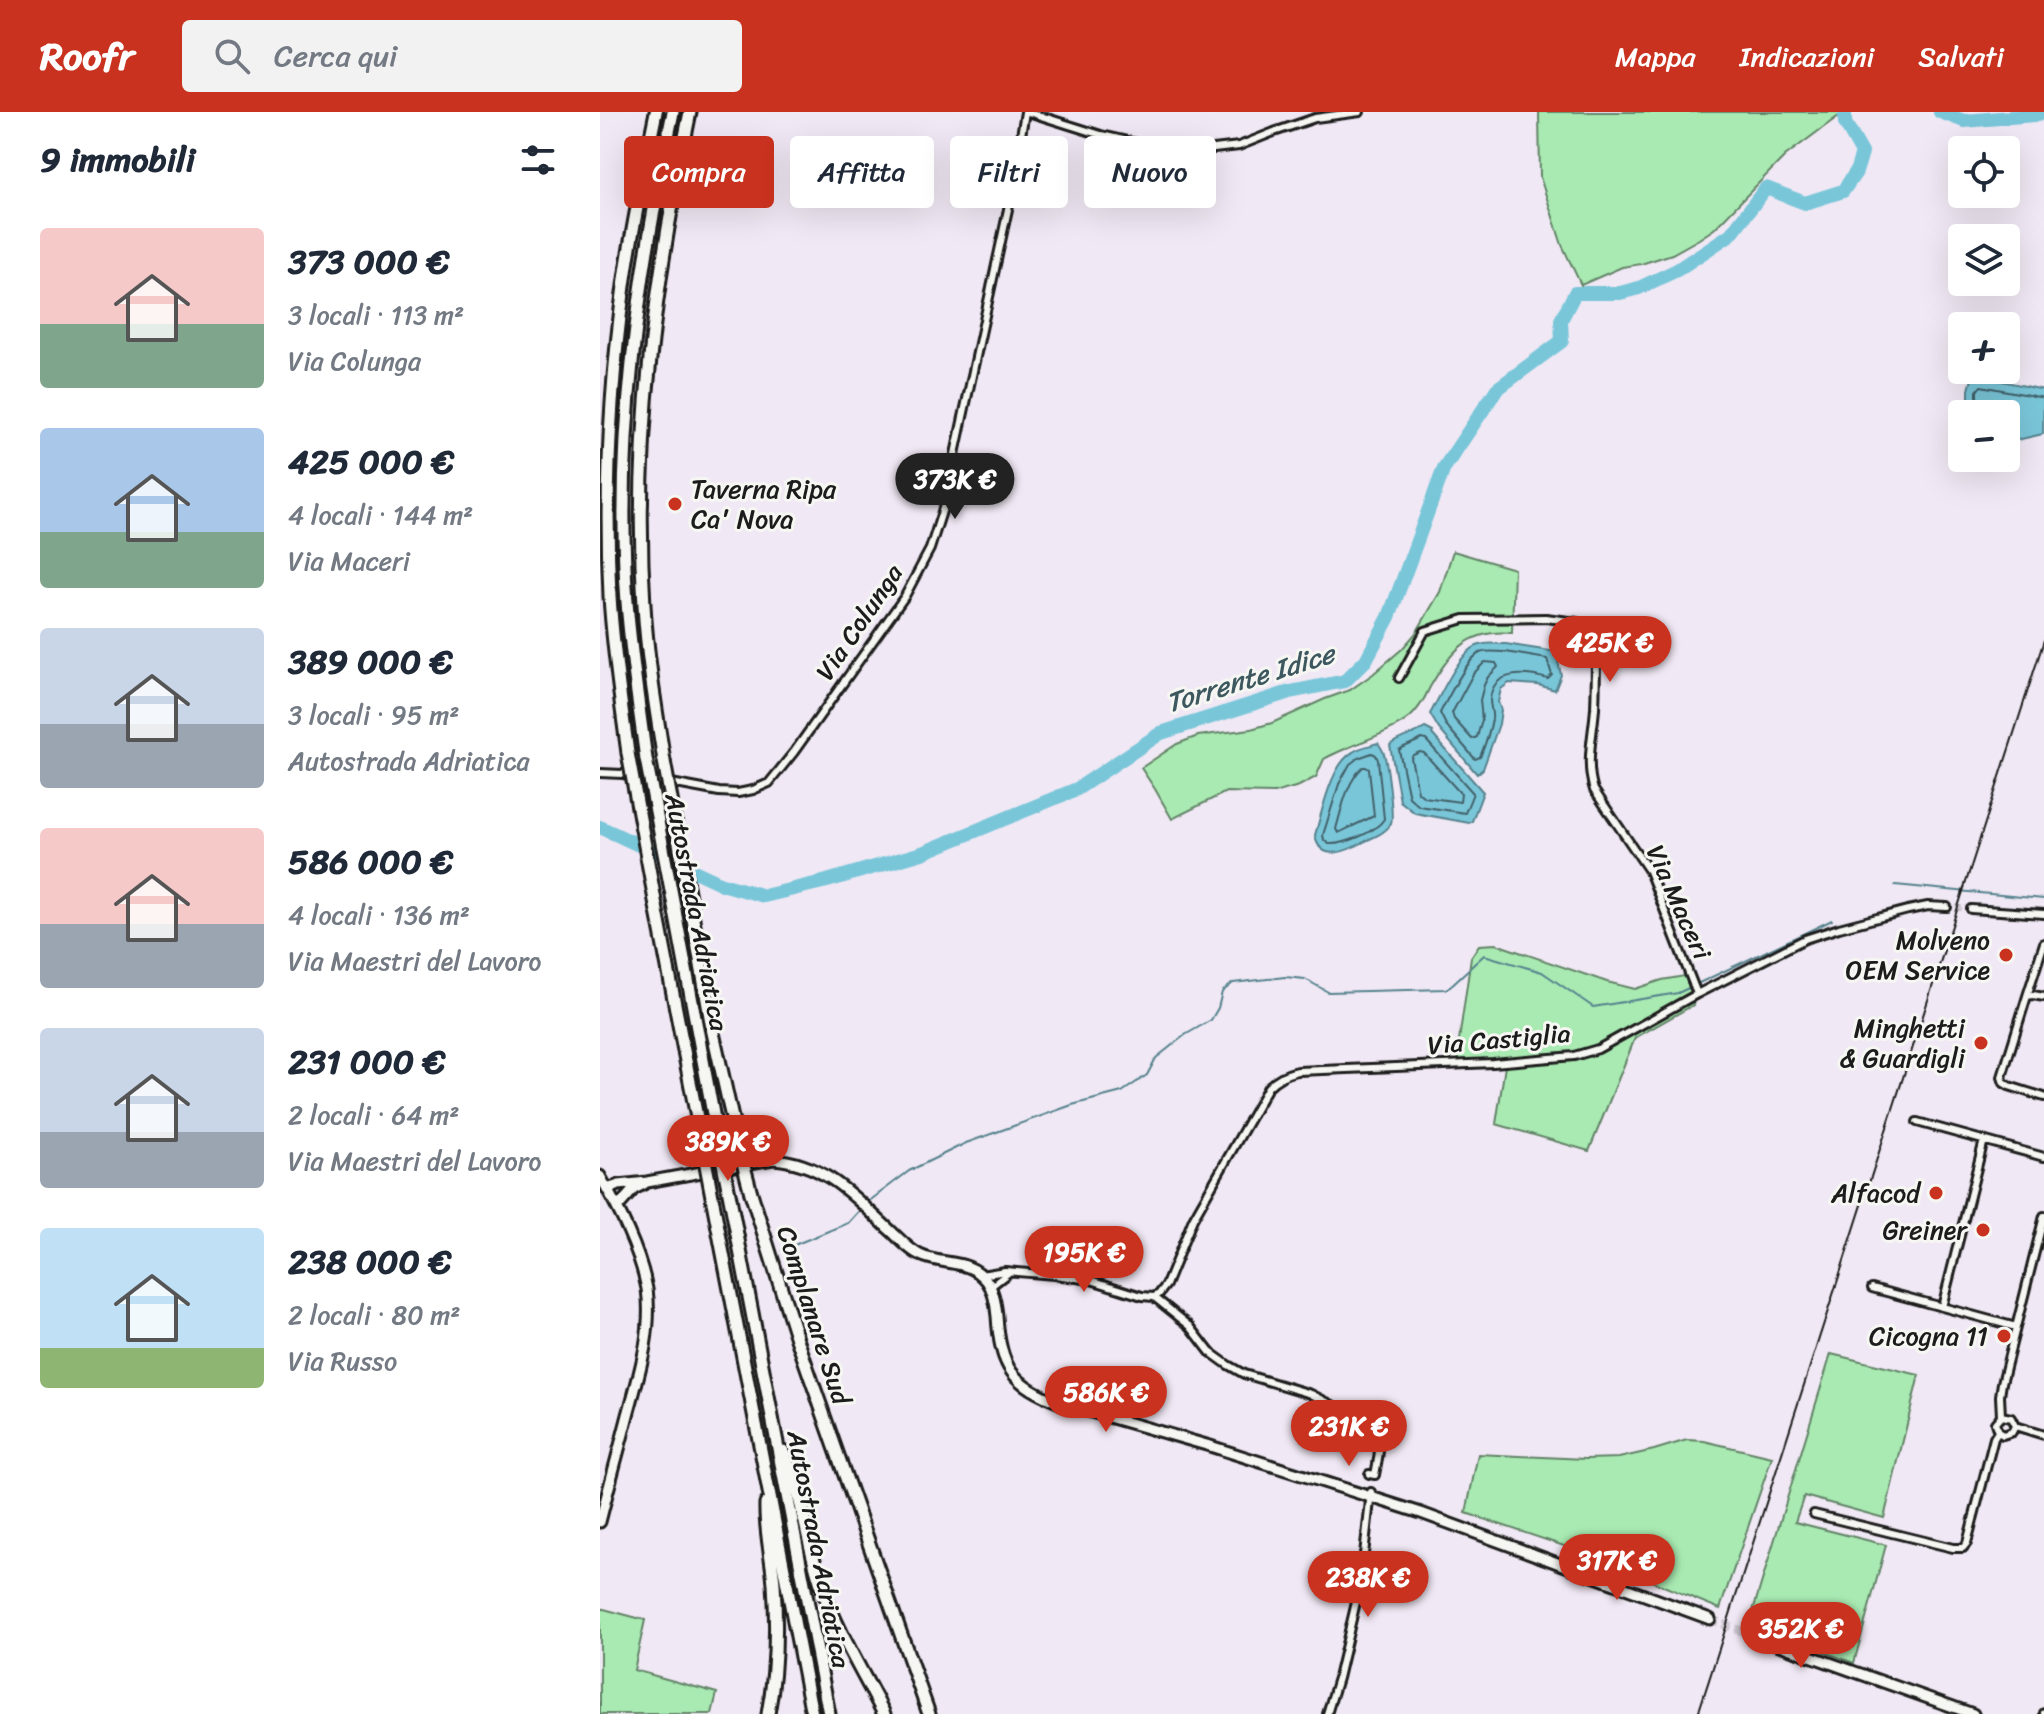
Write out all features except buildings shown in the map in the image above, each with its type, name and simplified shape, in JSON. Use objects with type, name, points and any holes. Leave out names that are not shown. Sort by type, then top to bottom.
[{"type":"highway","name":"Autostrada Adriatica","points":[[656,112],[624,286],[610,430],[608,543],[615,651],[628,753],[656,906],[812,1714]]},
{"type":"highway","name":"Autostrada Adriatica","points":[[673,112],[652,218],[633,341],[626,433],[625,547],[631,652],[646,759],[829,1714]]},
{"type":"highway","name":"Complanare Sud","points":[[690,112],[658,283],[642,439],[642,537],[648,654],[712,1028],[751,1193],[797,1339],[929,1714]]},
{"type":"highway","points":[[775,1434],[794,1479],[826,1598],[884,1714]]},
{"type":"highway","points":[[768,1488],[766,1520],[775,1611],[768,1714]]},
{"type":"street","points":[[1027,112],[1101,135],[1189,152],[1239,146],[1315,118],[1360,112]]},
{"type":"street","name":"Via Colunga","points":[[600,773],[623,774],[719,792],[738,793],[769,783],[905,596],[930,549],[944,505],[1027,112]]},
{"type":"street","name":"Via Maceri","points":[[1399,678],[1425,631],[1464,619],[1546,618],[1577,622],[1596,638],[1595,711],[1589,761],[1594,790],[1649,871],[1695,988]]},
{"type":"street","name":"Via Castiglia","points":[[1154,1297],[1166,1285],[1193,1219],[1268,1087],[1285,1074],[1574,1056],[1598,1049],[1695,988],[1805,939],[1908,910],[1928,906],[1947,907]]},
{"type":"street","points":[[1971,909],[2044,914]]},
{"type":"street","points":[[2044,943],[2002,1077],[2009,1086],[2044,1097]]},
{"type":"street","points":[[2027,996],[2044,997]]},
{"type":"street","points":[[1917,1122],[2044,1157]]},
{"type":"street","points":[[1942,1307],[1984,1140]]},
{"type":"street","points":[[607,1189],[773,1159],[801,1163],[839,1184],[912,1250],[928,1258],[962,1264],[981,1275],[995,1301],[1001,1354],[1023,1386],[1035,1394],[1370,1494],[1710,1619]]},
{"type":"street","points":[[600,1176],[643,1271],[648,1303],[648,1327],[640,1369],[600,1522]]},
{"type":"street","points":[[617,1208],[634,1189],[647,1182]]},
{"type":"street","points":[[2015,1426],[2010,1434],[2003,1435],[1998,1432],[1995,1423],[2001,1416],[2000,1396],[2044,1216]]},
{"type":"street","points":[[990,1287],[1012,1272]]},
{"type":"street","points":[[981,1275],[1012,1272],[1079,1278],[1154,1297],[1190,1326],[1210,1352],[1228,1365],[1244,1374],[1311,1394],[1372,1425],[1379,1441],[1375,1475],[1369,1474]]},
{"type":"street","points":[[1872,1288],[2016,1327]]},
{"type":"street","points":[[2001,1416],[2011,1418],[2015,1426],[2044,1435]]},
{"type":"street","points":[[1814,1514],[1963,1548],[1998,1432]]},
{"type":"street","points":[[1327,1714],[1359,1591],[1370,1494]]},
{"type":"street","points":[[1754,1636],[1974,1714]]},
{"type":"green space","points":[[1539,112],[1844,112],[1785,156],[1714,229],[1699,239],[1672,254],[1622,267],[1581,285],[1562,245],[1540,177]]},
{"type":"green space","points":[[1453,551],[1514,569],[1512,633],[1483,635],[1462,645],[1445,663],[1413,715],[1391,729],[1324,759],[1316,777],[1274,793],[1226,792],[1172,819],[1141,768],[1177,744],[1198,736],[1272,723],[1350,690],[1402,649],[1416,633],[1440,592]]},
{"type":"green space","points":[[1496,944],[1635,989],[1690,975],[1697,990],[1693,1005],[1635,1038],[1589,1151],[1496,1124],[1505,1066],[1455,1068],[1471,957],[1479,945]]},
{"type":"green space","points":[[1831,1354],[1919,1375],[1884,1518],[1804,1496],[1795,1522],[1886,1545],[1854,1663],[1749,1624]]},
{"type":"green space","points":[[1687,1440],[1772,1457],[1720,1609],[1567,1547],[1466,1513],[1478,1454],[1619,1458]]},
{"type":"green space","points":[[600,1608],[645,1620],[634,1670],[717,1693],[712,1714],[600,1714]]},
{"type":"water","points":[[1971,384],[2016,384],[2044,390],[2043,434],[2020,439],[2020,400],[1969,400]]},
{"type":"water","points":[[1483,644],[1506,644],[1556,652],[1561,675],[1555,690],[1509,683],[1501,689],[1499,724],[1483,769],[1477,774],[1430,714],[1465,655]]},
{"type":"water","points":[[1425,728],[1433,732],[1483,792],[1469,823],[1415,813],[1400,801],[1390,745]]},
{"type":"water","points":[[1378,743],[1387,767],[1391,823],[1380,834],[1352,848],[1336,853],[1323,850],[1315,835],[1333,778],[1345,758]]},
{"type":"waterway","name":"Torrente Idice","points":[[600,827],[722,884],[764,896],[922,853],[1077,789],[1161,733],[1290,692],[1345,681],[1366,660],[1389,617],[1444,468],[1497,389],[1562,341],[1561,320],[1575,293],[1620,293],[1639,288],[1677,270],[1731,234],[1766,188],[1805,203],[1843,191],[1856,172],[1862,153],[1845,123],[1845,112]]},
{"type":"waterway","name":"Torrente Idice","points":[[1940,112],[1964,121],[2043,112]]},
{"type":"waterway","points":[[1895,885],[2044,899]]},
{"type":"waterway","points":[[868,1202],[909,1171],[966,1143],[1072,1105],[1122,1092],[1147,1075],[1156,1058],[1185,1035],[1211,1020],[1222,992],[1233,983],[1285,977],[1305,979],[1328,992],[1447,989],[1484,955],[1542,972],[1593,1007],[1678,993],[1832,920]]},
{"type":"waterway","points":[[782,1250],[848,1223],[859,1211]]},
{"type":"tunnel","points":[[1947,907],[1971,909]]},
{"type":"tunnel","points":[[1710,1619],[1754,1636]]},
{"type":"railway","points":[[1698,1714],[2044,640]]},
{"type":"place","name":"Taverna Ripa Ca' Nova","points":[[675,504]]},
{"type":"place","name":"Molveno OEM Service","points":[[2006,955]]},
{"type":"place","name":"Minghetti & Guardigli","points":[[1981,1043]]},
{"type":"place","name":"Alfacod","points":[[1936,1193]]},
{"type":"place","name":"Greiner","points":[[1983,1230]]},
{"type":"place","name":"Cicogna 11","points":[[2004,1336]]}]
